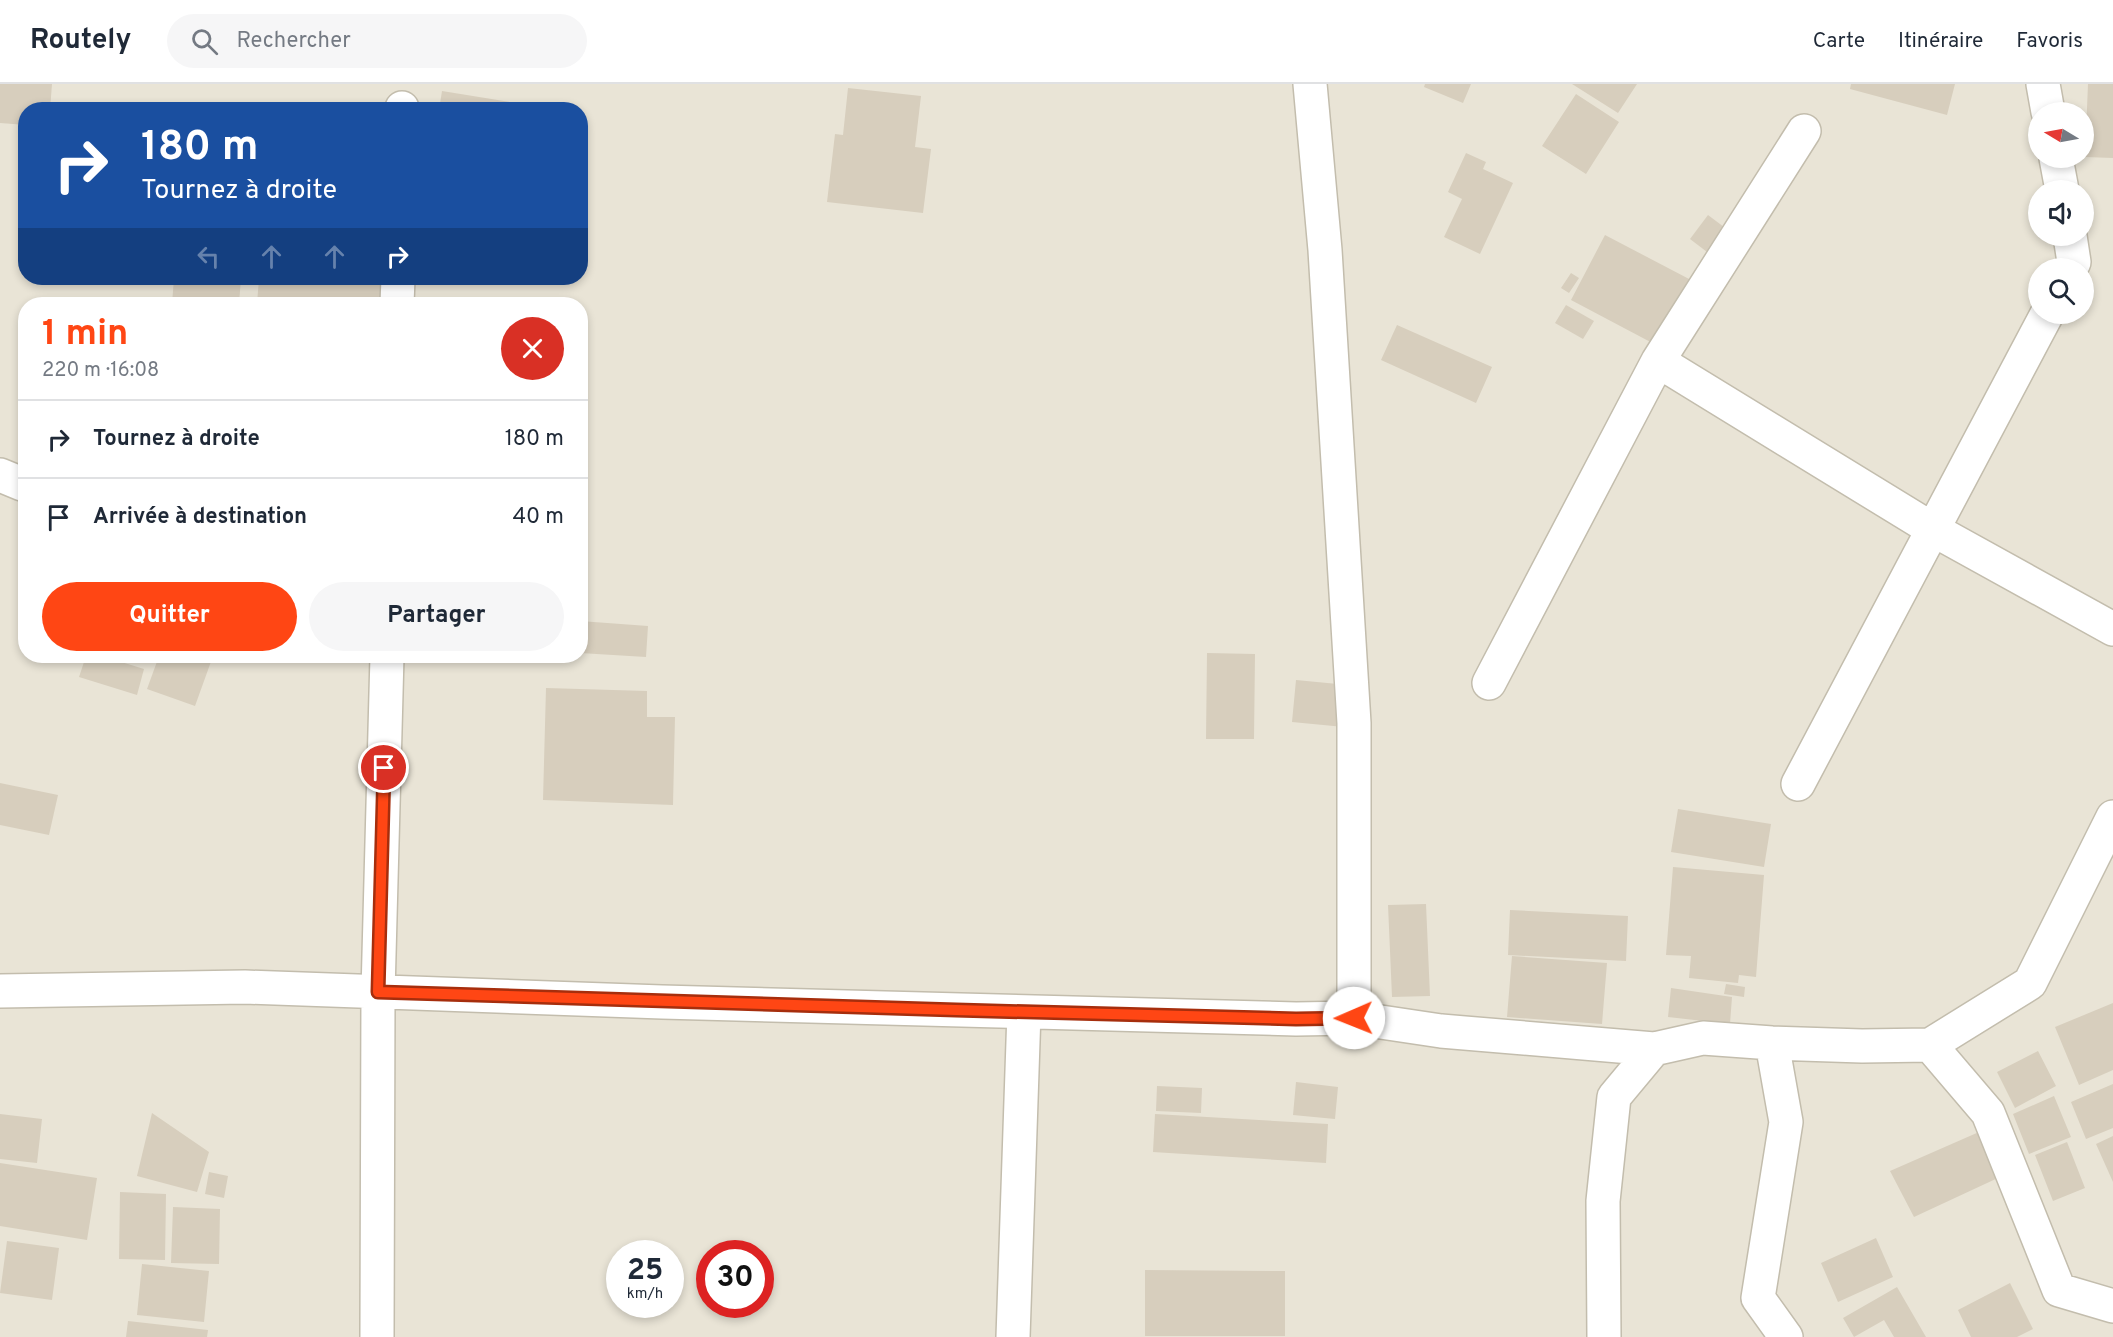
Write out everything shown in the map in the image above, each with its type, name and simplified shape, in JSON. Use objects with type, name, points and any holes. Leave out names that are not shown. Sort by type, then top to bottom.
[{"type":"street","points":[[1310,84],[1325,250],[1354,723],[1354,1018]]},
{"type":"street","points":[[2043,84],[2046,102]]},
{"type":"street","points":[[1489,683],[1658,361],[1804,131]]},
{"type":"street","points":[[1798,784],[2041,324]]},
{"type":"street","points":[[1658,361],[1932,529],[2113,629]]},
{"type":"street","points":[[377,1337],[378,992],[387,663]]},
{"type":"street","points":[[0,991],[245,987],[1024,1012],[1296,1019],[1354,1018],[1441,1031],[1654,1049],[1703,1038],[1862,1046],[1930,1045],[2030,983],[2113,817]]},
{"type":"street","points":[[1013,1337],[1024,1012]]},
{"type":"street","points":[[1772,1043],[1786,1122],[1758,1298],[1786,1337]]},
{"type":"street","points":[[1930,1045],[1988,1113],[2059,1290],[2113,1306]]},
{"type":"street","points":[[1604,1337],[1604,1202],[1614,1097],[1654,1049]]},
{"type":"shaded area","points":[[0,84],[2113,84],[2113,1337],[0,1337]]},
{"type":"building","points":[[0,84],[52,84],[51,102],[18,102],[18,124],[0,123]]},
{"type":"building","points":[[1425,84],[1471,84],[1463,103],[1424,87]]},
{"type":"building","points":[[1572,84],[1637,84],[1618,113]]},
{"type":"building","points":[[1851,84],[1955,84],[1947,115],[1850,89]]},
{"type":"building","points":[[2088,84],[2113,84],[2113,158],[2094,157],[2094,102],[2087,102]]},
{"type":"building","points":[[848,88],[921,96],[915,147],[931,149],[923,213],[827,202],[835,134],[843,135]]},
{"type":"building","points":[[442,91],[510,102],[440,102]]},
{"type":"building","points":[[1576,94],[1619,122],[1586,174],[1542,146]]},
{"type":"building","points":[[1466,153],[1486,162],[1483,169],[1513,183],[1480,254],[1444,237],[1462,199],[1448,192]]},
{"type":"building","points":[[1708,215],[1728,230],[1711,255],[1690,239]]},
{"type":"building","points":[[1605,235],[1691,280],[1658,346],[1571,300]]},
{"type":"building","points":[[1571,273],[1579,278],[1569,293],[1561,288]]},
{"type":"building","points":[[173,285],[240,285],[240,297],[173,297]]},
{"type":"building","points":[[258,285],[383,285],[382,297],[258,297]]},
{"type":"building","points":[[1566,305],[1594,321],[1583,339],[1555,323]]},
{"type":"building","points":[[1397,325],[1492,367],[1476,403],[1381,360]]},
{"type":"building","points":[[588,622],[648,626],[646,657],[588,653]]},
{"type":"building","points":[[1207,653],[1255,654],[1254,739],[1206,739]]},
{"type":"building","points":[[84,663],[125,663],[144,669],[137,695],[79,677]]},
{"type":"building","points":[[156,663],[210,663],[195,706],[147,689]]},
{"type":"building","points":[[1296,680],[1348,685],[1344,727],[1292,722]]},
{"type":"building","points":[[546,688],[647,691],[647,717],[675,717],[673,805],[543,800]]},
{"type":"building","points":[[0,783],[58,795],[49,835],[0,825]]},
{"type":"building","points":[[1678,809],[1771,824],[1764,867],[1671,852]]},
{"type":"building","points":[[1673,867],[1764,875],[1756,977],[1739,975],[1738,983],[1689,978],[1691,956],[1666,955]]},
{"type":"building","points":[[1426,904],[1430,996],[1392,997],[1388,905]]},
{"type":"building","points":[[1510,910],[1628,916],[1626,961],[1508,955]]},
{"type":"building","points":[[1512,956],[1607,963],[1602,1024],[1507,1017]]},
{"type":"building","points":[[1726,984],[1745,987],[1744,997],[1724,994]]},
{"type":"building","points":[[1671,988],[1732,997],[1730,1024],[1668,1017]]},
{"type":"building","points":[[2113,1003],[2113,1070],[2079,1085],[2055,1027]]},
{"type":"building","points":[[2038,1051],[2056,1086],[2015,1108],[1997,1072]]},
{"type":"building","points":[[1296,1082],[1338,1087],[1335,1119],[1293,1115]]},
{"type":"building","points":[[2113,1084],[2113,1128],[2086,1139],[2071,1102]]},
{"type":"building","points":[[1157,1086],[1202,1088],[1201,1113],[1156,1111]]},
{"type":"building","points":[[2054,1096],[2071,1137],[2029,1154],[2013,1114]]},
{"type":"building","points":[[152,1113],[209,1152],[197,1192],[137,1176]]},
{"type":"building","points":[[0,1114],[42,1119],[37,1163],[0,1159]]},
{"type":"building","points":[[1155,1114],[1328,1124],[1326,1163],[1153,1152]]},
{"type":"building","points":[[1979,1132],[2000,1177],[1914,1217],[1890,1171]]},
{"type":"building","points":[[2113,1136],[2113,1182],[2096,1144]]},
{"type":"building","points":[[2067,1142],[2085,1188],[2053,1201],[2035,1155]]},
{"type":"building","points":[[0,1163],[97,1178],[87,1240],[0,1226]]},
{"type":"building","points":[[209,1172],[228,1176],[224,1198],[205,1194]]},
{"type":"building","points":[[120,1192],[166,1194],[165,1260],[119,1259]]},
{"type":"building","points":[[173,1207],[220,1209],[219,1264],[171,1263]]},
{"type":"building","points":[[1876,1238],[1893,1277],[1838,1302],[1821,1263]]},
{"type":"building","points":[[7,1241],[59,1248],[52,1300],[0,1293]]},
{"type":"building","points":[[142,1264],[209,1271],[204,1322],[137,1315]]},
{"type":"building","points":[[1145,1270],[1285,1271],[1285,1336],[1145,1336]]},
{"type":"building","points":[[2010,1283],[2033,1329],[2017,1337],[1971,1337],[1958,1310]]},
{"type":"building","points":[[1897,1287],[1926,1337],[1894,1337],[1884,1320],[1854,1337],[1843,1318]]},
{"type":"building","points":[[128,1321],[208,1330],[207,1337],[126,1337]]},
{"type":"route","points":[[384,768],[378,992],[956,1010],[1296,1019],[1354,1018]]}]
